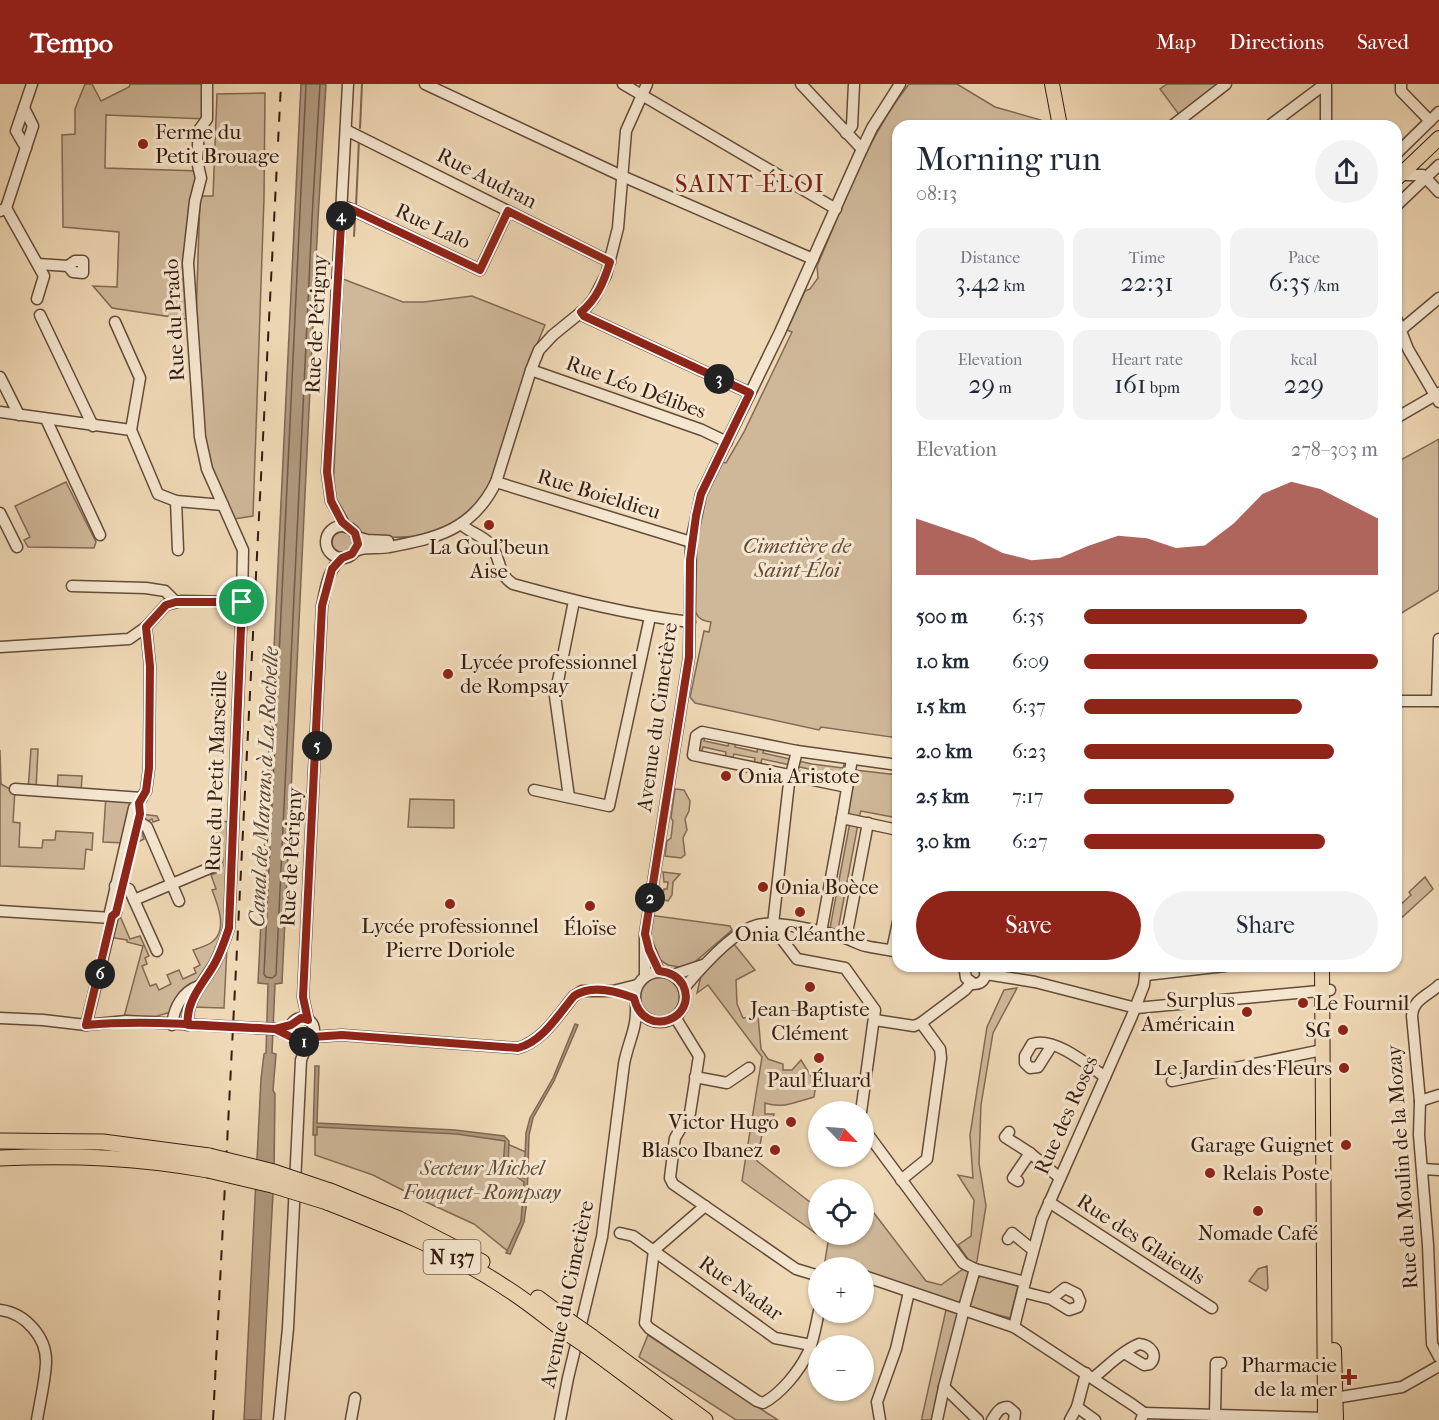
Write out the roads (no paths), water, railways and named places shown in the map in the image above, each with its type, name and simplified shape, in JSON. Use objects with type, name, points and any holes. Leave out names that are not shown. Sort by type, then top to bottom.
[{"type":"highway","name":"N 137","points":[[0,1141],[103,1142],[208,1163],[272,1185],[328,1196],[456,1259],[506,1288],[568,1326],[705,1420]]},
{"type":"highway","name":"N 137","points":[[0,1158],[106,1156],[169,1163],[208,1163]]},
{"type":"highway","name":"N 137","points":[[590,1342],[686,1420]]},
{"type":"main road","points":[[1046,84],[1052,120]]},
{"type":"main road","points":[[1052,84],[1059,120]]},
{"type":"main road","points":[[1402,174],[1439,138]]},
{"type":"main road","points":[[1323,972],[1326,990],[1335,1398],[1328,1420]]},
{"type":"main road","points":[[1328,1420],[1322,1050],[1329,972]]},
{"type":"street","points":[[32,84],[16,131],[26,148],[3,209],[44,276],[37,299]]},
{"type":"street","name":"Rue du Prado","points":[[207,84],[207,120],[199,130],[197,161],[201,178],[195,201],[188,263],[200,437],[207,470],[243,550]]},
{"type":"street","name":"Rue de Périgny","points":[[346,527],[331,501],[327,472],[348,84]]},
{"type":"street","points":[[425,84],[622,176],[813,259]]},
{"type":"street","points":[[623,84],[644,89],[836,209]]},
{"type":"street","points":[[801,84],[862,149]]},
{"type":"street","points":[[846,133],[852,126],[854,84]]},
{"type":"street","name":"Avenue du Cimetière","points":[[645,976],[645,934],[689,657],[691,542],[701,494],[813,259],[862,149],[900,84]]},
{"type":"street","points":[[1180,120],[1226,84]]},
{"type":"street","points":[[1277,120],[1325,84]]},
{"type":"street","points":[[1325,84],[1326,120]]},
{"type":"street","points":[[1401,84],[1401,91],[1430,121]]},
{"type":"street","points":[[357,537],[400,543],[432,539],[460,524],[485,501],[496,482],[539,350],[581,312],[601,288],[618,228],[626,131],[644,89]]},
{"type":"street","points":[[1402,148],[1439,112]]},
{"type":"street","name":"Rue Audran","points":[[346,130],[610,262]]},
{"type":"street","points":[[1402,200],[1439,165]]},
{"type":"street","points":[[1402,176],[1423,175],[1439,192]]},
{"type":"street","name":"Rue Lalo","points":[[342,207],[351,209],[480,270],[508,211]]},
{"type":"street","points":[[38,264],[68,266]]},
{"type":"street","points":[[1402,415],[1438,397],[1408,349],[1402,329],[1439,298]]},
{"type":"street","points":[[581,312],[584,316],[750,393]]},
{"type":"street","points":[[40,315],[93,426]]},
{"type":"street","points":[[115,322],[140,378],[131,430],[158,494],[176,501],[224,505]]},
{"type":"street","name":"Rue Léo Délibes","points":[[531,370],[702,430],[727,442]]},
{"type":"street","points":[[0,377],[19,415]]},
{"type":"street","points":[[0,412],[131,430]]},
{"type":"street","points":[[46,419],[100,535]]},
{"type":"street","name":"Rue Boieldieu","points":[[496,482],[691,542]]},
{"type":"street","points":[[176,501],[178,550]]},
{"type":"street","points":[[0,513],[17,547]]},
{"type":"street","points":[[460,524],[488,542],[494,550],[504,578],[513,584],[574,601],[650,617],[690,622]]},
{"type":"street","points":[[346,527],[352,530],[357,537],[358,544],[350,556],[342,558],[330,553],[326,546],[326,538],[334,528],[346,527]]},
{"type":"street","points":[[355,551],[390,547],[400,543]]},
{"type":"street","name":"Rue du Petit Marseille","points":[[188,1025],[188,1009],[199,991],[199,986],[214,964],[229,928],[243,550]]},
{"type":"street","name":"Rue de Périgny","points":[[300,1036],[311,1023],[303,997],[322,606],[330,574],[342,558]]},
{"type":"street","points":[[72,586],[146,588],[165,591],[176,602]]},
{"type":"street","points":[[569,797],[555,696],[574,601]]},
{"type":"street","points":[[0,647],[129,639],[146,627],[166,605],[176,602],[242,602]]},
{"type":"street","points":[[534,790],[609,806],[650,617]]},
{"type":"street","points":[[86,1025],[112,917],[116,913],[118,886],[134,808],[146,791],[149,768],[150,666],[146,627]]},
{"type":"street","points":[[1402,701],[1438,701],[1439,639]]},
{"type":"street","points":[[693,756],[696,736],[702,732],[797,751],[892,764]]},
{"type":"street","points":[[797,751],[789,783],[777,924],[781,938],[797,959],[845,968],[875,1010],[863,1101]]},
{"type":"street","points":[[674,752],[847,788]]},
{"type":"street","points":[[821,932],[852,759]]},
{"type":"street","points":[[15,789],[141,800]]},
{"type":"street","points":[[118,886],[138,821],[141,800]]},
{"type":"street","points":[[842,818],[892,829]]},
{"type":"street","points":[[138,821],[147,827],[179,901]]},
{"type":"street","points":[[846,938],[868,823]]},
{"type":"street","points":[[134,900],[217,865]]},
{"type":"street","points":[[118,886],[129,889],[157,951]]},
{"type":"street","points":[[0,911],[112,917]]},
{"type":"street","points":[[634,1036],[653,1022],[667,1021],[675,1017],[684,1005],[684,988],[703,965],[743,931],[756,925],[777,924],[821,932],[846,938],[865,946],[892,950]]},
{"type":"street","name":"Avenue du Cimetière","points":[[645,934],[649,950],[659,971]]},
{"type":"street","points":[[673,975],[703,965]]},
{"type":"street","points":[[0,1018],[86,1025],[126,1021],[270,1029],[300,1036],[342,1035],[518,1048],[530,1044],[539,1037],[574,996],[582,991],[613,991],[637,985],[645,976],[659,971],[673,975],[684,988]]},
{"type":"street","points":[[965,972],[970,983]]},
{"type":"street","points":[[970,983],[981,983],[984,972]]},
{"type":"street","points":[[988,972],[1000,978],[1017,979],[1136,1008],[1326,990]]},
{"type":"street","points":[[1017,979],[1019,972]]},
{"type":"street","name":"Rue des Roses","points":[[1014,1327],[1042,1219],[1136,1008],[1145,972]]},
{"type":"street","points":[[875,1020],[914,1026],[965,990],[970,983]]},
{"type":"street","points":[[637,985],[635,1002],[640,1013],[653,1022]]},
{"type":"street","name":"Rue du Moulin de la Mozay","points":[[1439,985],[1429,995],[1417,1001],[1412,1011],[1420,1101],[1418,1124],[1425,1220],[1434,1245],[1432,1344],[1439,1357]]},
{"type":"street","name":"Rue du Petit Marseille","points":[[172,1025],[177,1004],[199,986]]},
{"type":"street","points":[[613,991],[635,1002]]},
{"type":"street","name":"Avenue du Cimetière","points":[[560,1420],[568,1377],[603,1237],[624,1064],[637,1022],[635,1002]]},
{"type":"street","points":[[675,1017],[699,1056],[690,1113],[675,1138],[670,1178],[673,1184],[796,1269],[808,1273]]},
{"type":"street","points":[[279,1420],[288,1328],[302,1060],[301,1018],[342,1035]]},
{"type":"street","points":[[901,1180],[927,1159],[936,1101],[942,1052],[921,1023]]},
{"type":"street","points":[[1052,1045],[1080,1058],[1105,1077]]},
{"type":"street","points":[[1172,1081],[1322,1050]]},
{"type":"street","points":[[696,1077],[727,1083],[749,1068]]},
{"type":"street","points":[[1420,1101],[1439,1095]]},
{"type":"street","points":[[1009,1132],[1005,1137],[1030,1153],[1060,1178]]},
{"type":"street","points":[[874,1143],[963,1263],[1051,1299]]},
{"type":"street","points":[[1018,1181],[1013,1178],[1030,1153]]},
{"type":"street","points":[[1423,1169],[1439,1170]]},
{"type":"street","name":"Rue des Glaieuls","points":[[1049,1202],[1212,1308]]},
{"type":"street","points":[[705,1206],[654,1250],[645,1323],[649,1328],[763,1403],[770,1400],[786,1384],[808,1352]]},
{"type":"street","name":"Rue Nadar","points":[[620,1233],[633,1236],[654,1250],[775,1338],[808,1344]]},
{"type":"street","points":[[1008,1239],[1012,1233],[1034,1250]]},
{"type":"street","points":[[938,1420],[944,1387],[975,1269]]},
{"type":"street","points":[[874,1280],[1014,1327],[1090,1375],[1142,1417],[1215,1416],[1328,1420]]},
{"type":"street","points":[[880,1420],[877,1402],[896,1349],[909,1292]]},
{"type":"street","points":[[0,1310],[22,1318],[34,1329],[43,1343],[46,1361],[37,1420]]},
{"type":"street","points":[[1070,1420],[1090,1375],[1125,1353]]},
{"type":"street","points":[[1215,1416],[1216,1364],[1221,1364]]},
{"type":"street","points":[[1335,1398],[1402,1387],[1439,1366]]},
{"type":"street","points":[[944,1387],[978,1420]]},
{"type":"street","points":[[351,1420],[355,1398]]},
{"type":"street","points":[[992,1420],[998,1410],[1008,1407],[1015,1413],[1014,1420]]},
{"type":"street","points":[[1077,1407],[1095,1420]]},
{"type":"water","points":[[301,84],[326,84],[282,983],[275,984],[272,1053],[276,1054],[273,1090],[275,1094],[274,1174],[261,1420],[244,1420],[261,1079],[266,1053],[268,984],[258,983]]},
{"type":"water","points":[[575,1024],[578,1025],[554,1081],[533,1118],[529,1135],[524,1222],[510,1254],[506,1253],[521,1221],[524,1182],[503,1167],[505,1141],[457,1134],[317,1127],[317,1135],[313,1135],[315,1066],[319,1066],[317,1123],[455,1130],[504,1136],[509,1141],[508,1166],[524,1178],[526,1133],[530,1118],[553,1078]]},
{"type":"waterway","points":[[360,128],[362,84]]},
{"type":"waterway","points":[[356,206],[359,140]]},
{"type":"waterway","points":[[354,236],[355,218]]},
{"type":"railway","points":[[213,1420],[281,84]]},
{"type":"place","name":"Ferme du Petit Brouage","points":[[143,144]]},
{"type":"place","name":"La Goul'beun Aise","points":[[489,525]]},
{"type":"place","name":"Lycée professionnel de Rompsay","points":[[448,674]]},
{"type":"place","name":"Onia Aristote","points":[[726,776]]},
{"type":"place","name":"Onia Boèce","points":[[763,887]]},
{"type":"place","name":"Lycée professionnel Pierre Doriole","points":[[450,904]]},
{"type":"place","name":"Éloïse","points":[[590,906]]},
{"type":"place","name":"Onia Cléanthe","points":[[800,912]]},
{"type":"place","name":"Jean-Baptiste Clément","points":[[810,987]]},
{"type":"place","name":"Le Fournil","points":[[1303,1003]]},
{"type":"place","name":"Surplus Américain","points":[[1247,1012]]},
{"type":"place","name":"SG","points":[[1343,1030]]},
{"type":"place","name":"Paul Éluard","points":[[819,1058]]},
{"type":"place","name":"Le Jardin des Fleurs","points":[[1344,1068]]},
{"type":"place","name":"Victor Hugo","points":[[791,1122]]},
{"type":"place","name":"Garage Guignet","points":[[1346,1145]]},
{"type":"place","name":"Blasco Ibanez","points":[[775,1150]]},
{"type":"place","name":"Relais Poste","points":[[1210,1173]]},
{"type":"place","name":"Nomade Café","points":[[1258,1211]]},
{"type":"place","name":"Pharmacie de la mer","points":[[1349,1377]]},
{"type":"district","name":"SAINT-ÉLOI","points":[[750,184]]},
{"type":"park label","name":"Cimetière de Saint-Éloi","points":[[797,558]]},
{"type":"park label","name":"Secteur Michel Fouquet- Rompsay","points":[[482,1180]]},
{"type":"water label","name":"Canal de Marans à La Rochelle","points":[[264,787]]}]
